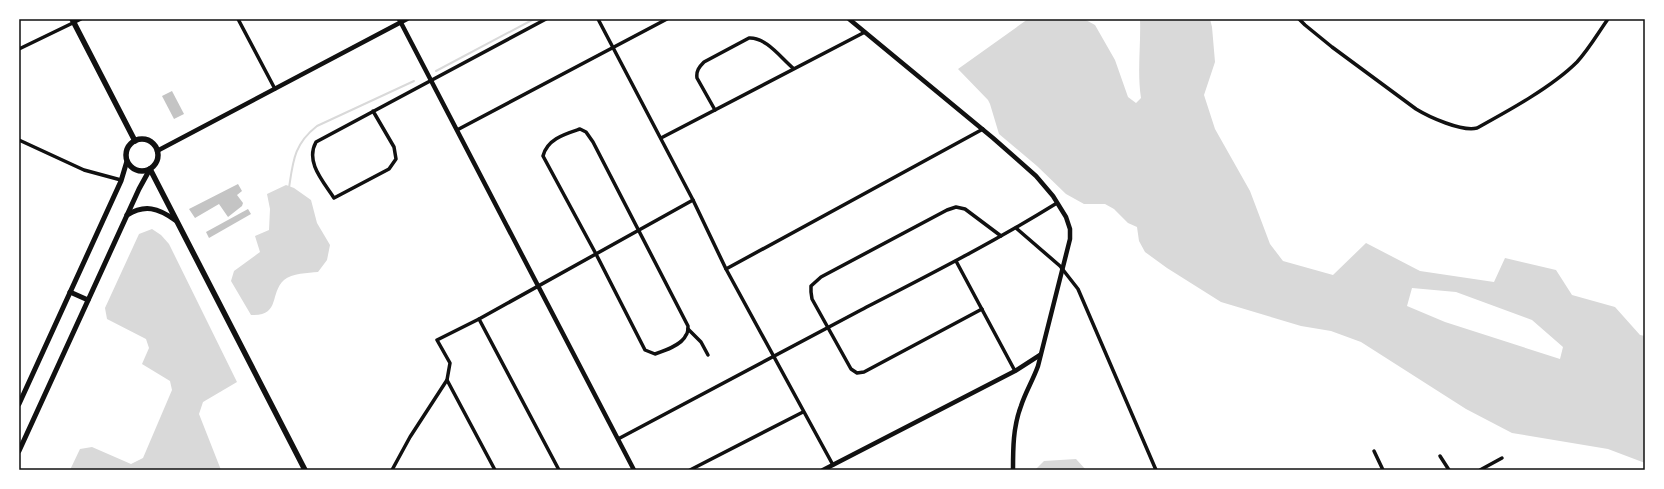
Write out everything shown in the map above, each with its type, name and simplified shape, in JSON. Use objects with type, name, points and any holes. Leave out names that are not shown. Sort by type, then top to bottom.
[{"type":"main road","points":[[73,21],[135,141]]},
{"type":"main road","points":[[19,404],[121,180],[127,161],[126,152],[135,141],[144,139],[155,147],[157,151],[156,161],[150,169],[126,216],[19,451]]},
{"type":"main road","points":[[127,161],[134,169],[139,171],[150,169]]},
{"type":"main road","points":[[150,169],[305,470]]},
{"type":"main road","points":[[126,216],[135,210],[150,208],[166,214],[175,220]]},
{"type":"main road","points":[[70,292],[88,300]]},
{"type":"street","points":[[19,49],[73,21],[80,19]]},
{"type":"street","points":[[238,19],[275,89]]},
{"type":"street","points":[[157,151],[400,21],[407,19]]},
{"type":"street","points":[[373,111],[394,148],[396,159],[389,169],[334,198],[318,174],[312,160],[312,149],[316,142],[373,111],[546,19]]},
{"type":"street","points":[[598,19],[693,200],[726,269],[803,412],[837,470]]},
{"type":"street","points":[[457,130],[667,19]]},
{"type":"street","points":[[849,19],[982,129],[1036,176],[1057,203],[1070,229],[1069,244],[1034,378],[1021,406],[1013,441],[1013,470]]},
{"type":"street","points":[[1299,19],[1332,47],[1416,110],[1426,115],[1471,130],[1511,110],[1555,80],[1581,57],[1608,19]]},
{"type":"street","points":[[400,21],[634,470]]},
{"type":"street","points":[[661,138],[793,68],[865,32]]},
{"type":"street","points":[[715,110],[697,78],[696,73],[704,62],[749,38],[755,38],[762,41],[793,68]]},
{"type":"street","points":[[688,329],[686,336],[681,342],[663,352],[655,354],[645,350],[544,156],[545,148],[550,142],[580,129],[586,132],[593,142],[639,230],[688,326],[688,329],[700,342],[708,355]]},
{"type":"street","points":[[726,269],[982,129]]},
{"type":"street","points":[[19,140],[84,170],[121,180]]},
{"type":"street","points":[[392,470],[410,437],[447,380],[450,363],[437,340],[479,319],[693,200]]},
{"type":"street","points":[[618,438],[774,358],[956,261],[1016,228],[1057,203]]},
{"type":"street","points":[[982,309],[864,372],[858,373],[850,369],[812,299],[811,286],[816,280],[940,213],[956,207],[965,210],[1001,236]]},
{"type":"street","points":[[1016,228],[1062,268],[1078,288],[1156,470]]},
{"type":"street","points":[[956,261],[1015,371]]},
{"type":"street","points":[[479,319],[559,470]]},
{"type":"street","points":[[823,470],[1015,371],[1040,354]]},
{"type":"street","points":[[447,380],[495,470]]},
{"type":"street","points":[[690,470],[803,412]]},
{"type":"street","points":[[1374,451],[1383,470]]},
{"type":"street","points":[[1440,456],[1449,470]]},
{"type":"street","points":[[1480,470],[1502,458]]},
{"type":"shaded area","points":[[1028,19],[1084,19],[1095,25],[1115,60],[1128,97],[1136,103],[1141,98],[1139,78],[1140,19],[1210,19],[1215,62],[1204,95],[1215,129],[1250,191],[1270,244],[1283,261],[1333,275],[1366,243],[1420,271],[1494,282],[1505,258],[1556,270],[1572,295],[1615,307],[1640,335],[1645,336],[1645,463],[1608,449],[1512,433],[1466,409],[1361,342],[1331,331],[1301,326],[1221,302],[1167,268],[1145,252],[1139,241],[1137,227],[1128,223],[1114,209],[1105,204],[1084,204],[1066,194],[1037,166],[999,134],[988,100],[958,69]],"holes":[[[1412,288],[1456,292],[1532,320],[1563,347],[1560,359],[1445,322],[1407,306]]]},
{"type":"shaded area","points":[[286,185],[294,188],[311,200],[317,223],[330,245],[327,260],[318,272],[296,275],[284,280],[277,292],[271,308],[267,312],[251,315],[231,281],[234,271],[260,252],[255,236],[269,230],[270,209],[267,194]]},
{"type":"shaded area","points":[[152,229],[161,235],[169,244],[237,382],[203,402],[199,414],[221,470],[70,470],[80,449],[92,447],[131,464],[143,458],[172,390],[170,381],[142,364],[149,348],[146,339],[107,319],[105,308],[139,234]]},
{"type":"shaded area","points":[[1076,459],[1086,470],[1035,470],[1044,461]]},
{"type":"building","points":[[172,91],[184,114],[174,119],[162,96]]},
{"type":"building","points":[[238,184],[242,191],[237,195],[243,203],[242,206],[228,217],[219,204],[195,218],[189,209]]},
{"type":"building","points":[[248,209],[251,214],[209,238],[206,232]]},
{"type":"waterway","points":[[436,71],[534,19]]},
{"type":"waterway","points":[[289,188],[292,169],[299,146],[303,139],[317,126],[414,81]]}]
